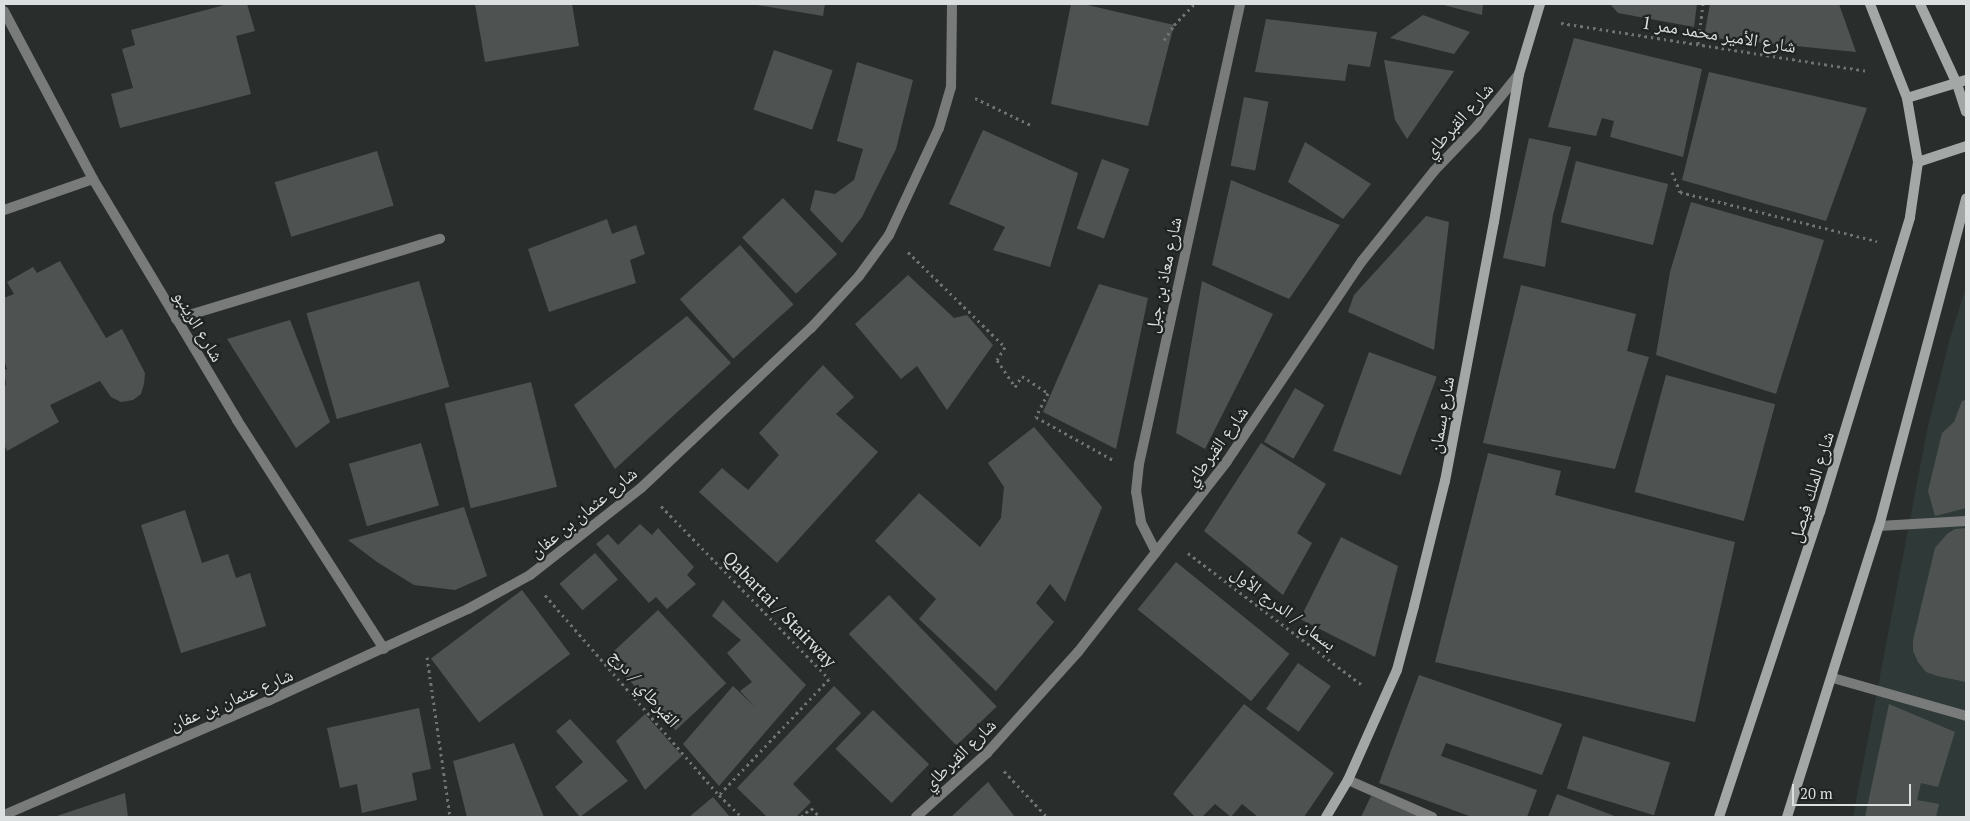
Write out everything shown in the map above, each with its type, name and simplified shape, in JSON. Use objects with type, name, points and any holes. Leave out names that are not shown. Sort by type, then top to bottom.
[{"type":"main road","name":"شارع بسمان","points":[[1326,817],[1348,780],[1397,670],[1445,481],[1494,222],[1519,74],[1540,4]]},
{"type":"main road","name":"شارع الملك فيصل","points":[[1720,817],[1820,512],[1910,217],[1918,162],[1907,98],[1870,4]]},
{"type":"main road","points":[[1920,4],[1961,82],[1966,112]]},
{"type":"main road","points":[[1907,98],[1961,82]]},
{"type":"main road","points":[[1918,162],[1966,146]]},
{"type":"main road","points":[[1787,817],[1879,526],[1966,198]]},
{"type":"street","name":"شارع عثمان بن عفان","points":[[4,815],[423,632],[530,575],[641,488],[811,328],[859,276],[889,235],[939,128],[951,87],[952,4]]},
{"type":"street","name":"شارع معاذ بن جبل","points":[[1156,552],[1141,522],[1136,492],[1138,474],[1240,4]]},
{"type":"street","name":"شارع الرينبو","points":[[4,11],[93,179],[176,320],[237,420],[384,648]]},
{"type":"street","name":"شارع القبرطاي","points":[[916,817],[986,752],[1078,652],[1228,461],[1362,261],[1434,171],[1476,126],[1519,74]]},
{"type":"street","points":[[4,210],[93,179]]},
{"type":"street","points":[[176,320],[440,239]]},
{"type":"street","points":[[1879,526],[1966,521]]},
{"type":"street","points":[[1832,678],[1966,716]]},
{"type":"street","points":[[1348,780],[1432,817]]},
{"type":"path","points":[[1164,40],[1174,25],[1194,4]]},
{"type":"path","points":[[1698,44],[1703,4]]},
{"type":"path","name":"شارع الأمير محمد ممر 1","points":[[1535,19],[1899,75]]},
{"type":"path","points":[[951,87],[1033,126]]},
{"type":"path","points":[[1672,172],[1680,192],[1901,247]]},
{"type":"path","points":[[889,235],[1005,347],[997,360],[1015,386],[1022,376],[1048,394],[1036,417],[1138,474]]},
{"type":"path","name":"Qabartai / Stairway","points":[[641,488],[658,503],[829,679],[719,795]]},
{"type":"path","name":"بسمان / الدرج الأول","points":[[1168,537],[1383,701]]},
{"type":"path","name":"القبرطاي / درج","points":[[530,575],[719,795],[742,817]]},
{"type":"path","points":[[423,632],[450,817]]},
{"type":"path","points":[[986,752],[1046,817]]},
{"type":"path","points":[[801,817],[812,808],[820,817]]},
{"type":"shaded area","points":[[1966,287],[1966,817],[1853,817],[1927,431],[1950,338]]},
{"type":"building","points":[[228,4],[247,4],[255,31],[236,36],[251,94],[120,128],[111,94],[133,88],[122,49],[135,45],[131,30]]},
{"type":"building","points":[[475,4],[572,4],[579,46],[485,62]]},
{"type":"building","points":[[751,4],[825,4],[823,16]]},
{"type":"building","points":[[1071,4],[1083,4],[1174,25],[1148,126],[1051,104]]},
{"type":"building","points":[[1440,4],[1483,4],[1482,15]]},
{"type":"building","points":[[1610,4],[1697,4],[1694,27],[1618,13]]},
{"type":"building","points":[[1710,4],[1839,4],[1856,52],[1704,37]]},
{"type":"building","points":[[1423,15],[1470,32],[1454,54],[1390,38]]},
{"type":"building","points":[[1266,19],[1377,32],[1370,67],[1348,64],[1345,81],[1255,72]]},
{"type":"building","points":[[1574,38],[1702,69],[1683,157],[1610,137],[1614,121],[1602,118],[1596,136],[1548,127]]},
{"type":"building","points":[[774,50],[833,70],[812,130],[753,110]]},
{"type":"building","points":[[1384,60],[1454,71],[1407,139],[1395,120]]},
{"type":"building","points":[[857,62],[913,80],[896,149],[862,217],[842,243],[810,210],[815,190],[835,194],[854,180],[863,149],[837,141]]},
{"type":"building","points":[[1709,72],[1867,108],[1826,221],[1682,180]]},
{"type":"building","points":[[1244,97],[1269,102],[1255,170],[1231,166]]},
{"type":"building","points":[[983,130],[1078,173],[1050,267],[993,250],[1005,227],[949,204]]},
{"type":"building","points":[[1529,138],[1571,147],[1553,215],[1545,267],[1503,258]]},
{"type":"building","points":[[1305,142],[1371,184],[1343,219],[1288,182]]},
{"type":"building","points":[[377,151],[394,206],[291,237],[275,182]]},
{"type":"building","points":[[1102,159],[1129,169],[1104,238],[1077,229]]},
{"type":"building","points":[[1576,161],[1668,184],[1653,245],[1561,222]]},
{"type":"building","points":[[1231,180],[1340,225],[1289,299],[1212,265]]},
{"type":"building","points":[[783,198],[837,254],[796,294],[742,238]]},
{"type":"building","points":[[1691,202],[1824,240],[1776,394],[1656,355],[1670,272]]},
{"type":"building","points":[[1426,216],[1449,222],[1434,350],[1348,312],[1354,295]]},
{"type":"building","points":[[607,219],[612,234],[636,225],[645,254],[630,260],[636,283],[549,312],[528,249]]},
{"type":"building","points":[[740,245],[794,304],[733,359],[680,299]]},
{"type":"building","points":[[60,261],[106,338],[122,329],[145,373],[144,384],[141,394],[133,400],[121,402],[111,397],[100,381],[50,405],[59,422],[7,451],[4,444],[4,386],[6,385],[4,370],[7,369],[4,360],[4,298],[14,294],[7,282],[33,267],[37,273]]},
{"type":"building","points":[[908,275],[954,318],[967,315],[993,345],[947,410],[917,366],[901,379],[855,324]]},
{"type":"building","points":[[419,281],[449,387],[337,419],[307,313]]},
{"type":"building","points":[[1202,281],[1273,314],[1205,449],[1176,433]]},
{"type":"building","points":[[1099,284],[1148,298],[1116,449],[1043,412]]},
{"type":"building","points":[[1521,285],[1636,314],[1627,351],[1649,357],[1615,469],[1483,443]]},
{"type":"building","points":[[687,316],[731,363],[615,469],[574,405]]},
{"type":"building","points":[[290,320],[330,422],[296,448],[227,339]]},
{"type":"building","points":[[1369,352],[1437,377],[1401,475],[1333,451]]},
{"type":"building","points":[[823,365],[854,397],[836,414],[878,452],[777,563],[699,492],[722,468],[748,490],[779,455],[759,433]]},
{"type":"building","points":[[1666,375],[1775,404],[1744,521],[1635,492]]},
{"type":"building","points":[[531,382],[557,487],[471,508],[445,404]]},
{"type":"building","points":[[1295,388],[1324,405],[1293,459],[1264,442]]},
{"type":"building","points":[[1966,400],[1966,508],[1935,516],[1928,491],[1942,433],[1954,422],[1962,401]]},
{"type":"building","points":[[1034,427],[1102,507],[1065,602],[1050,584],[1036,603],[1054,622],[996,691],[919,619],[936,599],[875,541],[919,493],[980,547],[1001,518],[1004,487],[988,463]]},
{"type":"building","points":[[421,443],[439,505],[367,526],[349,464]]},
{"type":"building","points":[[1261,443],[1326,484],[1297,533],[1312,543],[1283,595],[1204,531]]},
{"type":"building","points":[[1488,453],[1561,471],[1555,495],[1735,542],[1695,722],[1435,662]]},
{"type":"building","points":[[464,507],[487,576],[455,590],[414,585],[377,562],[348,540]]},
{"type":"building","points":[[185,510],[202,563],[228,554],[236,578],[250,573],[266,626],[181,653],[141,525]]},
{"type":"building","points":[[640,524],[652,535],[658,528],[694,567],[687,575],[696,584],[667,609],[656,597],[649,603],[596,544],[608,534],[618,545]]},
{"type":"building","points":[[1966,528],[1966,682],[1926,672],[1918,662],[1913,651],[1913,640],[1935,548],[1947,534],[1955,529]]},
{"type":"building","points":[[1341,537],[1398,566],[1375,657],[1300,619]]},
{"type":"building","points":[[595,553],[618,579],[582,610],[560,584]]},
{"type":"building","points":[[1176,562],[1289,654],[1251,701],[1138,609]]},
{"type":"building","points":[[522,590],[570,654],[479,722],[431,659]]},
{"type":"building","points":[[889,595],[997,706],[956,745],[849,634]]},
{"type":"building","points":[[723,600],[806,685],[719,786],[683,744],[733,686],[755,707],[740,691],[752,682],[727,653],[741,640],[712,616]]},
{"type":"building","points":[[658,610],[726,683],[676,730],[608,657]]},
{"type":"building","points":[[1298,663],[1331,686],[1299,732],[1266,709]]},
{"type":"building","points":[[1419,675],[1562,724],[1542,775],[1446,743],[1441,756],[1537,790],[1527,817],[1472,817],[1379,783]]},
{"type":"building","points":[[834,686],[861,713],[793,784],[811,802],[796,817],[767,817],[737,788]]},
{"type":"building","points":[[1244,704],[1334,773],[1304,817],[1258,817],[1242,804],[1231,817],[1215,804],[1202,817],[1195,817],[1173,794]]},
{"type":"building","points":[[1889,704],[1955,732],[1938,787],[1921,783],[1917,800],[1939,804],[1936,817],[1865,817]]},
{"type":"building","points":[[419,708],[431,769],[412,773],[417,800],[362,813],[357,784],[340,788],[327,728]]},
{"type":"building","points":[[873,710],[929,764],[892,803],[835,749]]},
{"type":"building","points":[[645,714],[682,756],[645,790],[616,741]]},
{"type":"building","points":[[570,719],[628,781],[580,817],[555,787],[583,762],[556,731]]},
{"type":"building","points":[[1583,736],[1670,763],[1654,815],[1567,789]]},
{"type":"building","points":[[514,743],[544,817],[467,817],[453,761]]},
{"type":"building","points":[[988,782],[1015,817],[951,817]]},
{"type":"building","points":[[125,793],[128,817],[54,817]]},
{"type":"building","points":[[1557,794],[1617,817],[1548,817]]},
{"type":"building","points":[[1371,796],[1422,817],[1361,817]]},
{"type":"building","points":[[713,797],[730,817],[689,817]]}]
